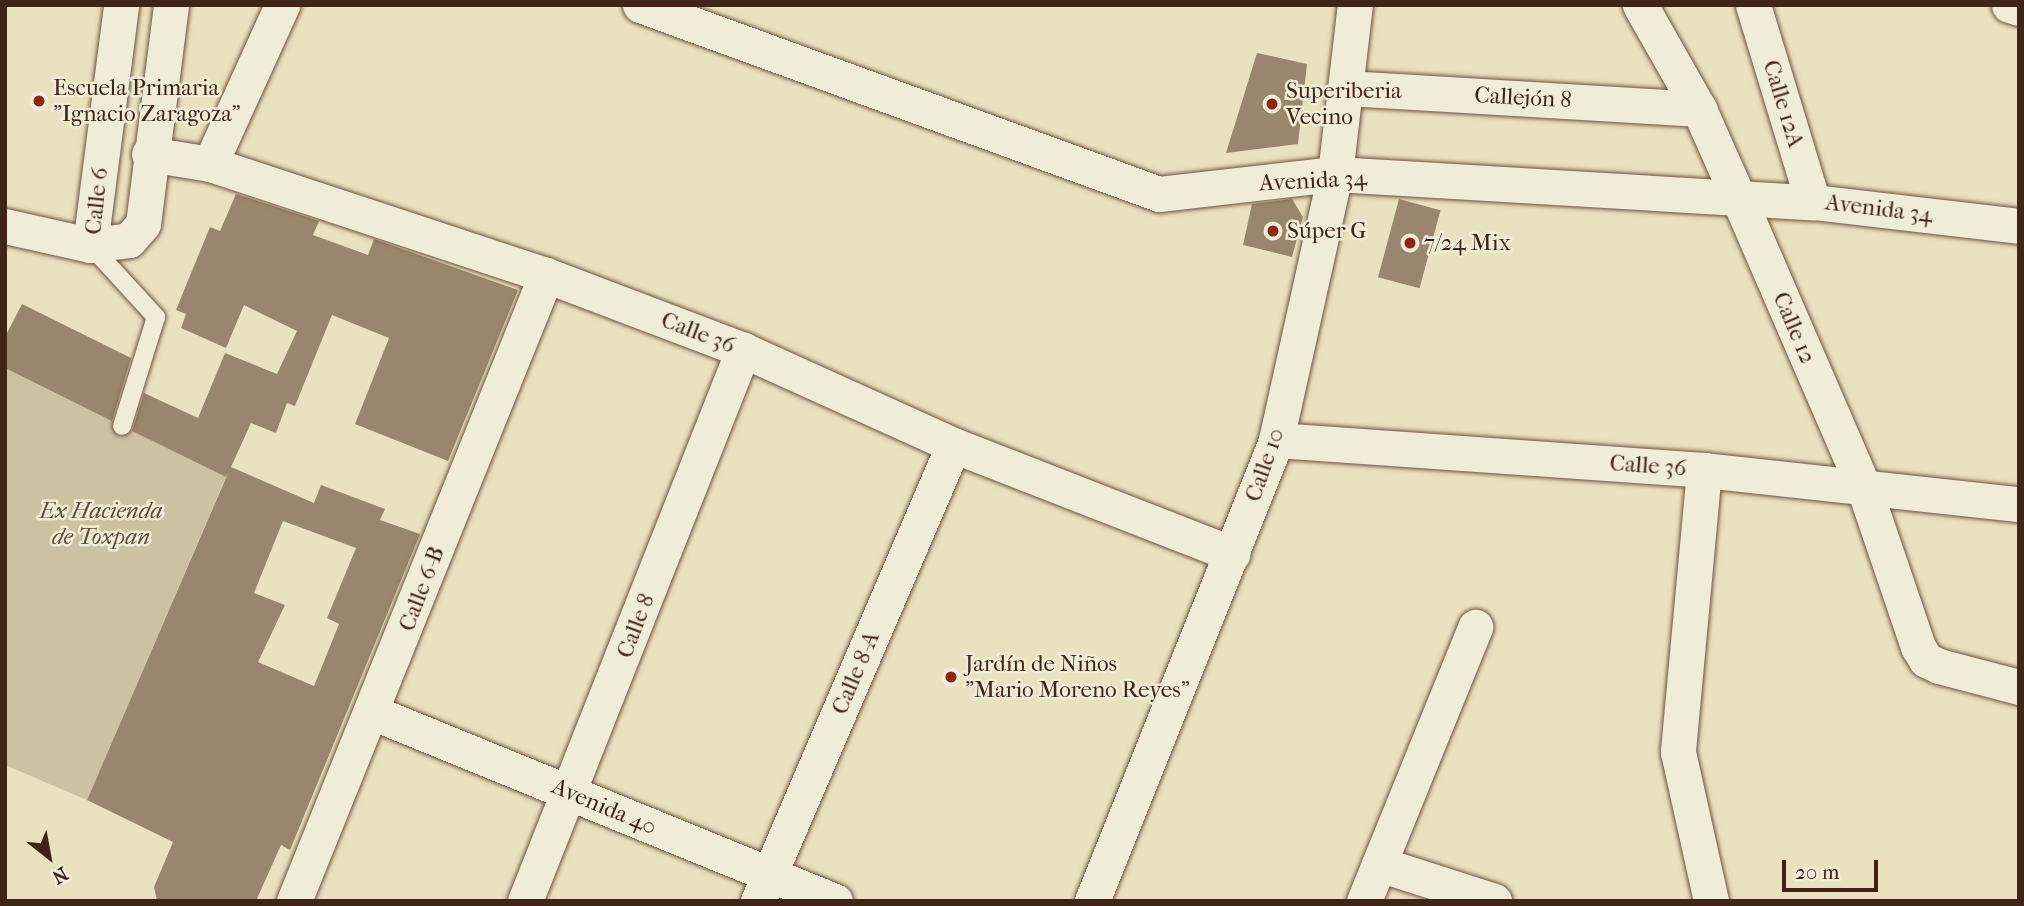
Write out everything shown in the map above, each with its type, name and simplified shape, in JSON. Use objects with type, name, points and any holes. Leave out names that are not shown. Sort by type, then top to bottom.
[{"type":"street","name":"Calle 6","points":[[121,5],[90,245],[130,240],[144,225],[149,153],[171,5]]},
{"type":"street","points":[[210,164],[282,5]]},
{"type":"street","name":"Avenida 34","points":[[640,5],[1159,194],[1335,174],[1813,202],[2019,226]]},
{"type":"street","name":"Calle 10","points":[[1092,901],[1233,554],[1276,440],[1335,174],[1355,5]]},
{"type":"street","name":"Calle 12","points":[[1640,5],[1699,109],[1738,197],[1864,488],[1926,660],[2019,687]]},
{"type":"street","name":"Calle 12A","points":[[1753,5],[1813,202]]},
{"type":"street","points":[[2008,5],[2019,8]]},
{"type":"street","name":"Callejón 8","points":[[1347,88],[1699,109]]},
{"type":"street","name":"Calle 36","points":[[149,153],[210,164],[546,275],[743,350],[953,445],[1233,554]]},
{"type":"street","points":[[5,226],[90,245]]},
{"type":"street","name":"Calle 6-B","points":[[294,901],[373,713],[546,275]]},
{"type":"street","name":"Calle 8","points":[[524,901],[571,792],[743,350]]},
{"type":"street","name":"Calle 36","points":[[1276,440],[1704,470],[2019,504]]},
{"type":"street","name":"Calle 8-A","points":[[763,889],[953,445]]},
{"type":"street","points":[[1704,470],[1678,752],[1710,901]]},
{"type":"street","points":[[1364,901],[1475,627]]},
{"type":"street","name":"Avenida 40","points":[[373,713],[571,792],[763,889],[835,901]]},
{"type":"street","points":[[1379,864],[1494,901]]},
{"type":"lane","points":[[90,245],[156,317],[122,426]]},
{"type":"green space","name":"Ex Hacienda de Toxpan","points":[[5,368],[226,477],[87,800],[5,765]]},
{"type":"building","name":"Superiberia Vecino","points":[[1257,53],[1307,64],[1298,144],[1226,153]]},
{"type":"building","points":[[236,194],[319,221],[313,235],[368,255],[374,239],[518,290],[448,461],[355,424],[389,338],[332,315],[295,406],[287,403],[276,433],[251,423],[231,467],[314,503],[321,485],[385,509],[380,520],[420,534],[290,850],[281,845],[256,901],[157,901],[154,887],[173,842],[87,800],[229,471],[226,477],[132,431],[144,393],[198,418],[225,353],[277,374],[297,331],[244,305],[226,348],[181,328],[186,314],[176,310],[210,227],[220,231]],"holes":[[[283,521],[356,548],[327,618],[339,624],[314,686],[258,662],[285,605],[254,593]]]},
{"type":"building","name":"Súper G","points":[[1292,199],[1303,217],[1292,257],[1243,245],[1252,204]]},
{"type":"building","name":"7/24 Mix","points":[[1399,199],[1441,210],[1420,288],[1378,277]]},
{"type":"building","points":[[22,304],[131,358],[112,421],[5,368],[5,337]]},
{"type":"place","name":"Escuela Primaria \"Ignacio Zaragoza\"","points":[[39,101]]},
{"type":"place","name":"Superiberia Vecino","points":[[1272,104]]},
{"type":"place","name":"Súper G","points":[[1273,231]]},
{"type":"place","name":"7/24 Mix","points":[[1410,243]]},
{"type":"place","name":"Jardín de Niños \"Mario Moreno Reyes\"","points":[[951,677]]}]
